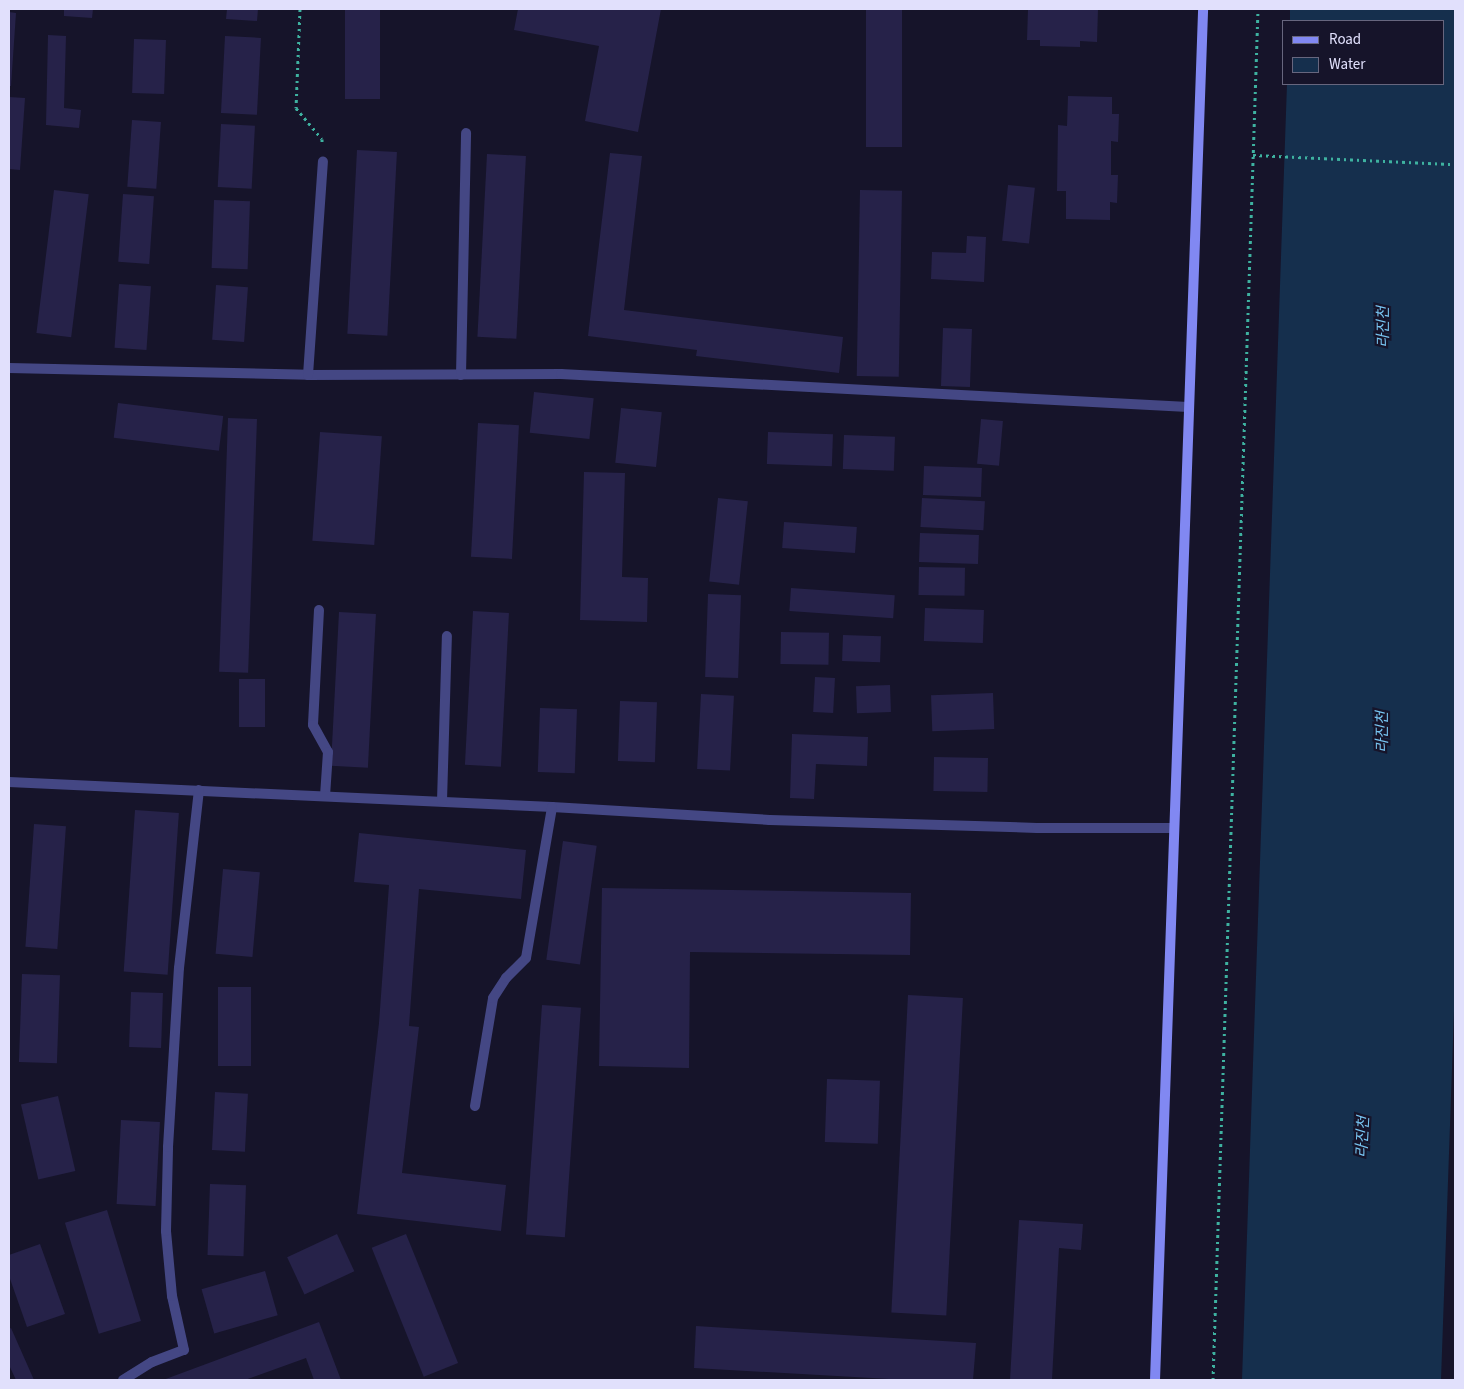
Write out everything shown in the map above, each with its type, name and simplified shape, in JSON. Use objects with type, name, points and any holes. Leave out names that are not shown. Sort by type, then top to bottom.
[{"type":"street","points":[[1155,1380],[1203,9]]},
{"type":"street","points":[[461,375],[466,134]]},
{"type":"street","points":[[308,375],[323,162]]},
{"type":"street","points":[[9,368],[308,375],[561,374],[1188,407]]},
{"type":"street","points":[[319,610],[313,725],[328,752],[325,796]]},
{"type":"street","points":[[442,802],[447,636]]},
{"type":"street","points":[[9,782],[552,807],[780,821],[1037,828],[1174,828]]},
{"type":"street","points":[[123,1380],[152,1362],[184,1350],[172,1296],[166,1231],[179,968],[199,790]]},
{"type":"street","points":[[475,1106],[493,998],[506,978],[526,958],[552,807]]},
{"type":"path","points":[[300,9],[296,108],[322,139],[323,162]]},
{"type":"path","points":[[1213,1380],[1258,9]]},
{"type":"path","points":[[1253,155],[1277,158],[1455,164]]},
{"type":"water","name":"라진천","points":[[1290,9],[1455,9],[1455,983],[1441,1380],[1242,1380],[1287,85],[1444,85],[1444,20],[1290,20]]},
{"type":"building","points":[[64,9],[93,9],[92,18],[64,16]]},
{"type":"building","points":[[227,9],[258,9],[257,21],[226,19]]},
{"type":"building","points":[[345,9],[380,9],[380,99],[345,99]]},
{"type":"building","points":[[518,9],[661,9],[638,132],[585,121],[599,46],[514,30]]},
{"type":"building","points":[[866,9],[902,9],[902,147],[866,147]]},
{"type":"building","points":[[1028,9],[1098,9],[1097,42],[1080,41],[1080,47],[1040,46],[1040,40],[1027,40]]},
{"type":"building","points":[[9,12],[16,13],[11,86],[9,86]]},
{"type":"building","points":[[48,35],[66,36],[64,108],[81,110],[79,128],[46,125]]},
{"type":"building","points":[[225,36],[261,38],[257,115],[221,113]]},
{"type":"building","points":[[134,39],[166,40],[164,94],[132,93]]},
{"type":"building","points":[[1068,96],[1112,97],[1112,114],[1119,114],[1118,142],[1111,141],[1111,175],[1118,175],[1117,203],[1110,202],[1110,220],[1066,219],[1066,191],[1057,191],[1058,125],[1067,126]]},
{"type":"building","points":[[9,97],[25,98],[20,170],[9,169]]},
{"type":"building","points":[[132,120],[161,122],[156,189],[127,187]]},
{"type":"building","points":[[221,124],[255,126],[252,189],[218,187]]},
{"type":"building","points":[[357,150],[397,152],[387,336],[347,334]]},
{"type":"building","points":[[610,153],[642,156],[624,310],[843,337],[839,373],[696,356],[697,350],[588,336]]},
{"type":"building","points":[[487,154],[526,156],[516,339],[477,337]]},
{"type":"building","points":[[1008,185],[1035,188],[1029,244],[1002,241]]},
{"type":"building","points":[[54,190],[89,194],[71,337],[36,333]]},
{"type":"building","points":[[860,190],[902,191],[899,377],[857,376]]},
{"type":"building","points":[[123,194],[154,196],[149,264],[118,262]]},
{"type":"building","points":[[214,200],[250,201],[248,269],[212,268]]},
{"type":"building","points":[[967,236],[986,237],[984,282],[931,279],[932,252],[966,253]]},
{"type":"building","points":[[119,284],[151,286],[146,350],[115,348]]},
{"type":"building","points":[[216,285],[248,287],[244,342],[212,340]]},
{"type":"building","points":[[943,328],[972,329],[970,387],[941,386]]},
{"type":"building","points":[[534,392],[594,398],[589,439],[530,433]]},
{"type":"building","points":[[118,403],[223,416],[219,451],[114,438]]},
{"type":"building","points":[[621,408],[662,412],[656,467],[615,463]]},
{"type":"building","points":[[228,418],[257,419],[248,673],[219,672]]},
{"type":"building","points":[[981,419],[1003,421],[999,466],[977,464]]},
{"type":"building","points":[[478,423],[519,425],[512,559],[471,557]]},
{"type":"building","points":[[320,432],[382,436],[374,545],[312,541]]},
{"type":"building","points":[[768,432],[833,434],[832,466],[767,464]]},
{"type":"building","points":[[844,435],[895,437],[894,471],[843,469]]},
{"type":"building","points":[[924,466],[982,468],[981,497],[923,495]]},
{"type":"building","points":[[584,472],[625,473],[622,577],[648,578],[647,622],[580,620]]},
{"type":"building","points":[[718,498],[748,501],[739,585],[709,582]]},
{"type":"building","points":[[922,498],[985,501],[983,530],[920,527]]},
{"type":"building","points":[[784,522],[857,527],[855,553],[782,548]]},
{"type":"building","points":[[920,533],[979,535],[978,564],[919,562]]},
{"type":"building","points":[[919,567],[965,568],[965,596],[919,595]]},
{"type":"building","points":[[791,588],[895,595],[893,618],[789,611]]},
{"type":"building","points":[[708,594],[741,595],[738,678],[705,677]]},
{"type":"building","points":[[925,608],[984,610],[983,643],[924,641]]},
{"type":"building","points":[[473,611],[509,613],[501,767],[465,765]]},
{"type":"building","points":[[339,612],[376,614],[368,768],[331,766]]},
{"type":"building","points":[[781,632],[829,633],[828,665],[780,664]]},
{"type":"building","points":[[843,635],[881,636],[880,662],[842,661]]},
{"type":"building","points":[[815,677],[835,678],[833,713],[813,712]]},
{"type":"building","points":[[239,679],[265,679],[265,727],[239,727]]},
{"type":"building","points":[[890,685],[891,712],[857,713],[856,686]]},
{"type":"building","points":[[993,693],[994,729],[932,731],[931,695]]},
{"type":"building","points":[[701,694],[734,696],[730,771],[697,769]]},
{"type":"building","points":[[620,701],[657,702],[655,762],[618,761]]},
{"type":"building","points":[[540,708],[577,709],[575,773],[538,772]]},
{"type":"building","points":[[792,734],[868,737],[867,766],[816,764],[814,799],[790,798]]},
{"type":"building","points":[[934,757],[988,758],[987,792],[933,791]]},
{"type":"building","points":[[135,810],[179,813],[168,975],[124,972]]},
{"type":"building","points":[[34,824],[66,826],[57,949],[25,947]]},
{"type":"building","points":[[359,833],[526,850],[521,899],[419,889],[409,1026],[419,1027],[402,1173],[506,1185],[501,1231],[357,1214],[379,1023],[389,885],[354,882]]},
{"type":"building","points":[[563,841],[597,846],[580,965],[546,960]]},
{"type":"building","points":[[223,869],[260,872],[252,957],[216,954]]},
{"type":"building","points":[[602,888],[911,893],[910,955],[690,952],[689,1068],[599,1066]]},
{"type":"building","points":[[22,974],[60,975],[57,1063],[19,1062]]},
{"type":"building","points":[[218,987],[251,987],[251,1066],[218,1066]]},
{"type":"building","points":[[131,992],[163,993],[161,1048],[129,1047]]},
{"type":"building","points":[[908,995],[963,998],[946,1315],[891,1313]]},
{"type":"building","points":[[542,1005],[581,1008],[565,1237],[526,1234]]},
{"type":"building","points":[[827,1079],[880,1081],[878,1144],[825,1142]]},
{"type":"building","points":[[215,1092],[248,1094],[245,1152],[212,1150]]},
{"type":"building","points":[[58,1096],[75,1171],[38,1180],[21,1105]]},
{"type":"building","points":[[121,1120],[160,1122],[156,1206],[117,1204]]},
{"type":"building","points":[[210,1184],[246,1185],[244,1256],[208,1255]]},
{"type":"building","points":[[107,1210],[141,1321],[99,1334],[65,1223]]},
{"type":"building","points":[[1019,1220],[1083,1224],[1081,1250],[1059,1248],[1052,1380],[1010,1380]]},
{"type":"building","points":[[337,1234],[354,1271],[304,1294],[287,1257]]},
{"type":"building","points":[[406,1234],[458,1363],[424,1377],[372,1248]]},
{"type":"building","points":[[40,1244],[65,1314],[27,1327],[9,1276],[9,1255]]},
{"type":"building","points":[[265,1271],[278,1315],[214,1333],[202,1289]]},
{"type":"building","points":[[319,1322],[341,1380],[314,1380],[306,1358],[245,1380],[163,1380]]},
{"type":"building","points":[[696,1326],[976,1343],[973,1380],[907,1380],[694,1368]]},
{"type":"building","points":[[11,1328],[34,1380],[16,1380],[9,1365],[9,1329]]}]
